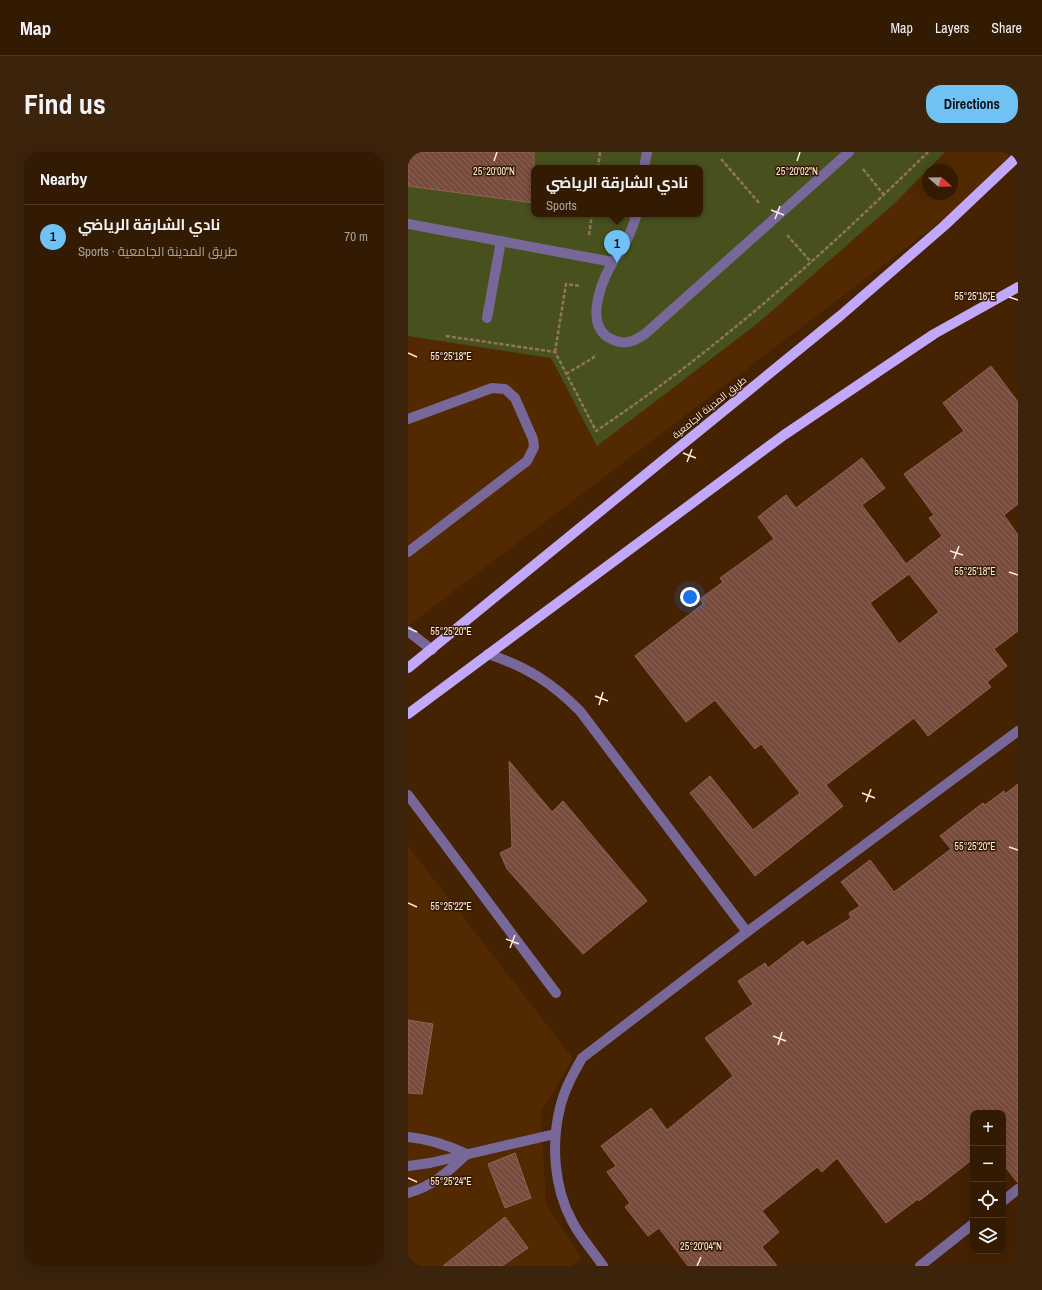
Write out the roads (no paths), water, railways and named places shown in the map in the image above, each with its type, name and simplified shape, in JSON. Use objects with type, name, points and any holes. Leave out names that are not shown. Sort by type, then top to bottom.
[{"type":"main road","name":"طريق المدينة الجامعية","points":[[408,668],[432,650],[840,316],[944,226],[1018,156]]},
{"type":"main road","points":[[408,714],[784,435],[934,334],[1018,287]]},
{"type":"street","points":[[645,165],[647,152]]},
{"type":"street","points":[[636,217],[629,237],[613,262],[602,286],[596,311],[597,321],[601,330],[608,337],[617,341],[627,342],[636,340],[645,334],[849,152]]},
{"type":"street","points":[[408,224],[613,262]]},
{"type":"street","points":[[487,318],[501,241]]},
{"type":"street","points":[[408,418],[492,388],[505,389],[515,398],[533,439],[534,447],[527,461],[521,466],[408,552]]},
{"type":"street","points":[[408,631],[432,650]]},
{"type":"street","points":[[488,654],[514,662],[538,675],[561,692],[580,711],[747,932]]},
{"type":"street","points":[[603,1266],[572,1221],[560,1191],[556,1162],[555,1134],[560,1107],[569,1082],[582,1058],[747,932],[1018,731]]},
{"type":"street","points":[[408,795],[556,993]]},
{"type":"street","points":[[408,1166],[555,1134]]},
{"type":"street","points":[[408,1137],[423,1138],[446,1144],[467,1154]]},
{"type":"street","points":[[408,1193],[418,1190],[445,1175],[467,1154]]},
{"type":"street","points":[[1006,1199],[1017,1193]]},
{"type":"street","points":[[920,1266],[970,1226]]},
{"type":"place","name":"نادي الشارقة الرياضي","points":[[617,263]]}]
